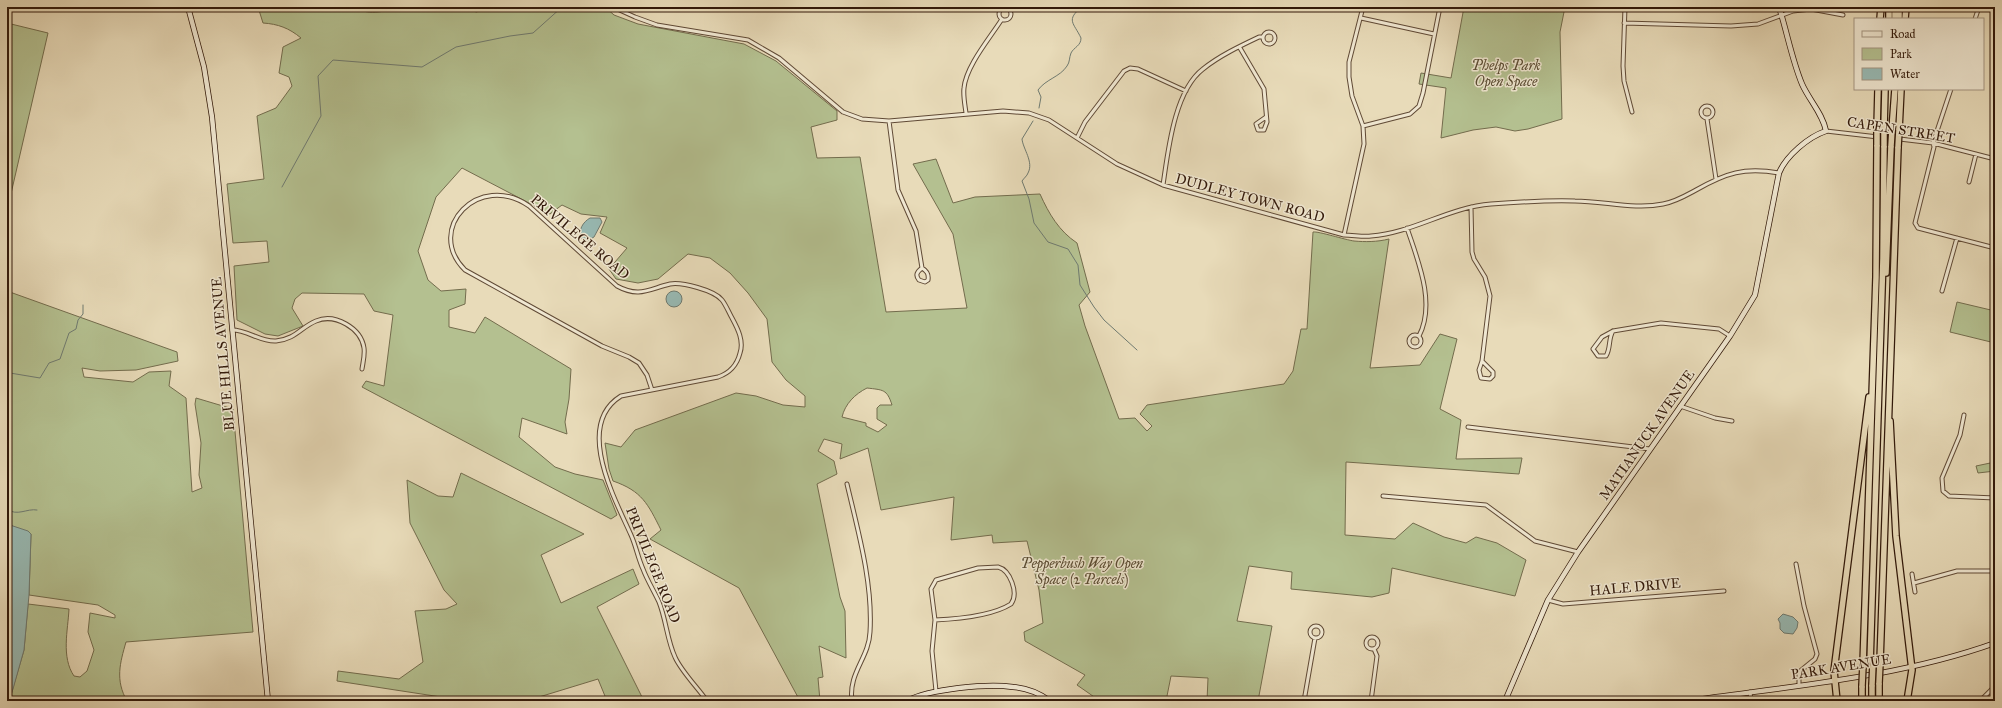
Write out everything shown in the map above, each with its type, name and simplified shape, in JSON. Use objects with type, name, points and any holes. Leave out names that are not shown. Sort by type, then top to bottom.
[{"type":"highway","points":[[1880,7],[1880,18]]},
{"type":"highway","points":[[1888,7],[1888,18]]},
{"type":"highway","points":[[1895,7],[1895,18]]},
{"type":"highway","points":[[1899,7],[1899,18]]},
{"type":"highway","points":[[1906,7],[1906,18]]},
{"type":"highway","points":[[1862,701],[1872,387],[1878,90]]},
{"type":"highway","points":[[1872,701],[1871,663],[1882,273],[1885,90]]},
{"type":"highway","points":[[1871,663],[1891,146],[1895,90]]},
{"type":"highway","points":[[1879,701],[1888,413],[1901,90]]},
{"type":"highway","points":[[1837,701],[1834,680],[1865,420],[1872,387]]},
{"type":"highway","points":[[1888,413],[1892,430],[1896,536],[1912,667],[1907,701]]},
{"type":"highway","points":[[1868,701],[1871,685]]},
{"type":"main road","name":"BLUE HILLS AVENUE","points":[[188,7],[208,88],[268,701]]},
{"type":"main road","points":[[1779,7],[1802,82],[1811,102],[1823,121],[1826,131],[1810,139],[1788,158],[1779,173]]},
{"type":"main road","name":"MATIANUCK AVENUE","points":[[1505,701],[1548,600],[1578,552],[1730,336],[1755,295],[1779,173]]},
{"type":"main road","name":"PARK AVENUE","points":[[1687,701],[1912,667],[1995,643]]},
{"type":"main road","points":[[907,701],[936,691],[1012,686],[1034,692],[1050,701]]},
{"type":"street","name":"DUDLEY TOWN ROAD","points":[[614,7],[657,25],[748,40],[779,58],[843,112],[862,119],[889,121],[1003,110],[1029,113],[1048,120],[1117,164],[1163,185],[1344,235],[1371,236],[1407,228],[1471,207],[1490,204],[1575,201],[1653,206],[1677,200],[1716,179],[1742,170],[1762,170],[1779,173]]},
{"type":"street","points":[[1344,235],[1361,164],[1364,144],[1363,126],[1352,96],[1349,77],[1349,62],[1361,18],[1362,7]]},
{"type":"street","points":[[1363,126],[1410,114],[1419,106],[1423,93],[1440,7]]},
{"type":"street","points":[[1625,7],[1624,81],[1632,112]]},
{"type":"street","points":[[1975,18],[1979,7]]},
{"type":"street","points":[[1003,9],[1008,9],[1011,12],[1011,17],[1007,20],[1002,19],[1000,13],[1003,9]]},
{"type":"street","points":[[1624,23],[1742,26],[1758,24],[1793,11],[1811,9],[1843,15]]},
{"type":"street","points":[[1361,18],[1434,34]]},
{"type":"street","points":[[966,113],[964,87],[968,74],[974,61],[1002,19]]},
{"type":"street","points":[[1163,185],[1172,124],[1186,91],[1196,75],[1203,68],[1259,37],[1262,37],[1266,32],[1270,32],[1274,35],[1275,39],[1272,44],[1268,44],[1263,41],[1262,37]]},
{"type":"street","points":[[1240,48],[1264,89],[1266,117],[1265,128],[1258,130],[1256,124],[1266,117]]},
{"type":"street","points":[[1077,138],[1085,122],[1124,71],[1130,68],[1138,69],[1186,91]]},
{"type":"street","points":[[1951,90],[1933,143],[1934,147],[1916,223],[1918,228],[1995,248]]},
{"type":"street","points":[[1707,119],[1711,117],[1713,112],[1708,106],[1702,108],[1700,112],[1702,116],[1707,119],[1716,179]]},
{"type":"street","points":[[889,121],[898,190],[916,231],[922,268],[927,272],[928,276],[928,280],[925,282],[919,280],[917,277],[918,272],[922,268]]},
{"type":"street","name":"CAPEN STREET","points":[[1826,131],[1933,143],[1995,159]]},
{"type":"street","points":[[1969,182],[1976,154]]},
{"type":"street","name":"PRIVILEGE ROAD","points":[[652,390],[647,375],[639,364],[630,357],[602,346],[465,270],[454,254],[452,239],[454,225],[462,210],[475,200],[482,197],[498,195],[508,196],[529,206],[611,282],[623,289],[644,292],[676,283],[709,291],[722,300],[738,327],[741,340],[741,352],[735,365],[728,372],[718,377],[652,390],[621,396],[608,409],[602,425],[600,451],[602,466],[632,537],[643,570],[659,603],[675,658],[707,701]]},
{"type":"street","points":[[1471,207],[1472,252],[1474,259],[1485,277],[1490,296],[1479,376],[1484,380],[1490,379],[1493,372],[1482,361]]},
{"type":"street","points":[[1407,228],[1420,265],[1423,284],[1425,314],[1424,326],[1419,336]]},
{"type":"street","points":[[1942,291],[1957,238]]},
{"type":"street","points":[[232,330],[243,330],[261,339],[275,341],[291,337],[316,321],[337,321],[348,324],[360,337],[364,347],[362,369]]},
{"type":"street","points":[[1613,331],[1610,338],[1609,351],[1606,356],[1598,356],[1593,349],[1595,345],[1602,337],[1613,331],[1661,323],[1719,329],[1730,336]]},
{"type":"street","points":[[1680,406],[1715,418],[1732,421]]},
{"type":"street","points":[[1964,415],[1960,435],[1942,478],[1943,491],[1950,496],[1995,498]]},
{"type":"street","points":[[1468,427],[1650,449]]},
{"type":"street","points":[[847,484],[865,563],[870,630],[869,643],[855,672],[852,682],[852,701]]},
{"type":"street","points":[[1383,496],[1486,505],[1535,541],[1578,552]]},
{"type":"street","points":[[1796,564],[1804,606],[1817,654],[1815,659],[1799,672],[1799,685]]},
{"type":"street","points":[[935,620],[962,618],[1007,606],[1013,601],[1014,596],[1009,574],[1003,568],[998,567],[978,568],[936,580],[931,590],[935,620],[932,651],[936,691]]},
{"type":"street","points":[[1914,583],[1957,571],[1995,571]]},
{"type":"street","points":[[1912,574],[1915,592]]},
{"type":"street","name":"HALE DRIVE","points":[[1548,600],[1563,604],[1724,591]]},
{"type":"street","points":[[1314,626],[1318,626],[1321,628],[1322,633],[1319,638],[1315,638],[1310,635],[1310,630],[1314,626]]},
{"type":"street","points":[[1304,701],[1315,638]]},
{"type":"street","points":[[1369,638],[1375,638],[1378,642],[1374,649],[1368,649],[1366,646],[1365,642],[1369,638]]},
{"type":"street","points":[[1371,701],[1377,656],[1374,649]]},
{"type":"street","points":[[1980,701],[1995,686]]},
{"type":"street","points":[[1750,692],[1752,701]]},
{"type":"green space","name":"Pepperbush Way Open Space (2 Parcels)","points":[[424,6],[454,8],[477,12],[483,7],[605,7],[614,15],[638,24],[744,44],[776,61],[837,111],[837,120],[811,127],[817,158],[860,157],[886,312],[967,308],[953,234],[913,164],[936,159],[953,203],[975,197],[1040,194],[1055,222],[1077,243],[1090,292],[1079,305],[1085,326],[1119,419],[1135,418],[1147,431],[1152,426],[1140,414],[1147,405],[1284,384],[1293,371],[1301,329],[1307,329],[1313,232],[1354,241],[1371,242],[1389,239],[1370,368],[1420,365],[1440,334],[1457,339],[1440,409],[1461,420],[1456,459],[1522,458],[1519,474],[1346,462],[1345,535],[1395,539],[1413,523],[1444,537],[1466,543],[1476,537],[1497,543],[1526,560],[1515,596],[1392,568],[1389,593],[1372,597],[1291,589],[1292,572],[1249,566],[1237,621],[1272,626],[1258,701],[1207,701],[1208,678],[1171,676],[1166,701],[1100,701],[1077,685],[1085,675],[1025,641],[1024,632],[1043,623],[1039,590],[1027,541],[993,543],[992,535],[951,540],[954,497],[881,510],[868,448],[840,459],[842,444],[824,439],[818,451],[834,461],[837,474],[817,484],[840,597],[845,611],[846,658],[819,646],[823,677],[818,678],[820,701],[800,701],[739,588],[650,539],[661,530],[648,506],[638,494],[631,489],[613,481],[609,469],[605,443],[621,447],[635,430],[736,393],[756,396],[783,405],[805,407],[805,396],[786,380],[772,362],[767,319],[748,293],[730,273],[710,258],[688,254],[658,279],[638,283],[616,279],[609,269],[627,248],[600,233],[607,217],[581,214],[562,205],[550,214],[462,168],[436,197],[418,251],[428,280],[441,291],[466,289],[465,304],[449,310],[449,327],[475,333],[485,317],[571,369],[569,399],[565,422],[567,434],[522,418],[519,437],[555,467],[575,474],[603,480],[617,515],[611,519],[362,387],[366,381],[384,386],[393,315],[374,311],[364,294],[302,293],[295,299],[292,308],[303,326],[278,336],[265,334],[237,320],[234,266],[269,262],[267,241],[233,243],[227,184],[264,179],[257,116],[276,108],[292,86],[289,77],[279,73],[283,47],[301,38],[283,27],[263,23],[258,7],[356,7],[366,12],[372,12],[403,7]],"holes":[[[867,388],[884,391],[892,405],[880,405],[877,408],[877,419],[887,425],[878,432],[866,426],[866,423],[842,417],[848,404],[858,393]]]},
{"type":"green space","name":"Phelps Park Open Space","points":[[1464,7],[1565,7],[1560,32],[1562,119],[1528,129],[1515,131],[1496,127],[1473,130],[1441,138],[1446,88],[1419,84],[1421,73],[1451,78]]},
{"type":"green space","points":[[7,23],[48,33],[7,211]]},
{"type":"green space","points":[[7,291],[177,352],[178,361],[136,370],[100,371],[82,368],[84,377],[133,382],[149,372],[171,371],[169,386],[186,398],[192,492],[202,488],[199,475],[201,443],[195,404],[196,398],[233,409],[253,632],[126,642],[122,657],[120,679],[123,693],[127,701],[11,701],[10,698],[24,650],[28,604],[69,609],[66,652],[70,669],[74,676],[80,677],[87,671],[94,650],[88,632],[90,613],[115,618],[115,615],[98,605],[29,595],[31,534],[7,524]]},
{"type":"green space","points":[[1957,302],[1995,311],[1995,343],[1950,332]]},
{"type":"green space","points":[[1995,462],[1995,471],[1978,473],[1976,466]]},
{"type":"green space","points":[[461,473],[584,534],[541,555],[561,603],[633,569],[639,584],[597,607],[644,701],[607,701],[598,679],[526,701],[455,701],[454,699],[337,681],[338,671],[399,679],[423,662],[415,611],[446,609],[457,604],[444,590],[410,523],[407,480],[438,496],[453,497]]},
{"type":"water","points":[[590,218],[600,218],[602,222],[594,237],[587,241],[581,238],[580,232],[583,224]]},
{"type":"water","points":[[674,291],[680,293],[682,299],[680,305],[674,307],[668,305],[666,299],[668,293]]},
{"type":"water","points":[[7,524],[28,531],[31,534],[29,595],[24,650],[10,698],[7,699]]},
{"type":"water","points":[[1783,614],[1793,617],[1798,622],[1797,628],[1793,634],[1784,633],[1780,629],[1778,619]]},
{"type":"waterway","points":[[282,187],[321,116],[318,76],[333,60],[422,67],[456,47],[533,33],[562,7]]},
{"type":"waterway","points":[[1039,108],[1041,97],[1038,90],[1041,86],[1064,70],[1069,63],[1072,51],[1081,41],[1072,19],[1077,11],[1082,7]]},
{"type":"waterway","points":[[1033,121],[1022,139],[1030,164],[1028,174],[1022,181],[1029,199],[1034,223],[1048,242],[1068,249],[1078,265],[1080,285],[1094,307],[1104,320],[1137,350]]},
{"type":"waterway","points":[[7,374],[10,373],[40,378],[49,363],[60,359],[69,333],[76,329],[78,320],[83,314],[83,305]]},
{"type":"waterway","points":[[7,509],[14,512],[37,510]]}]
